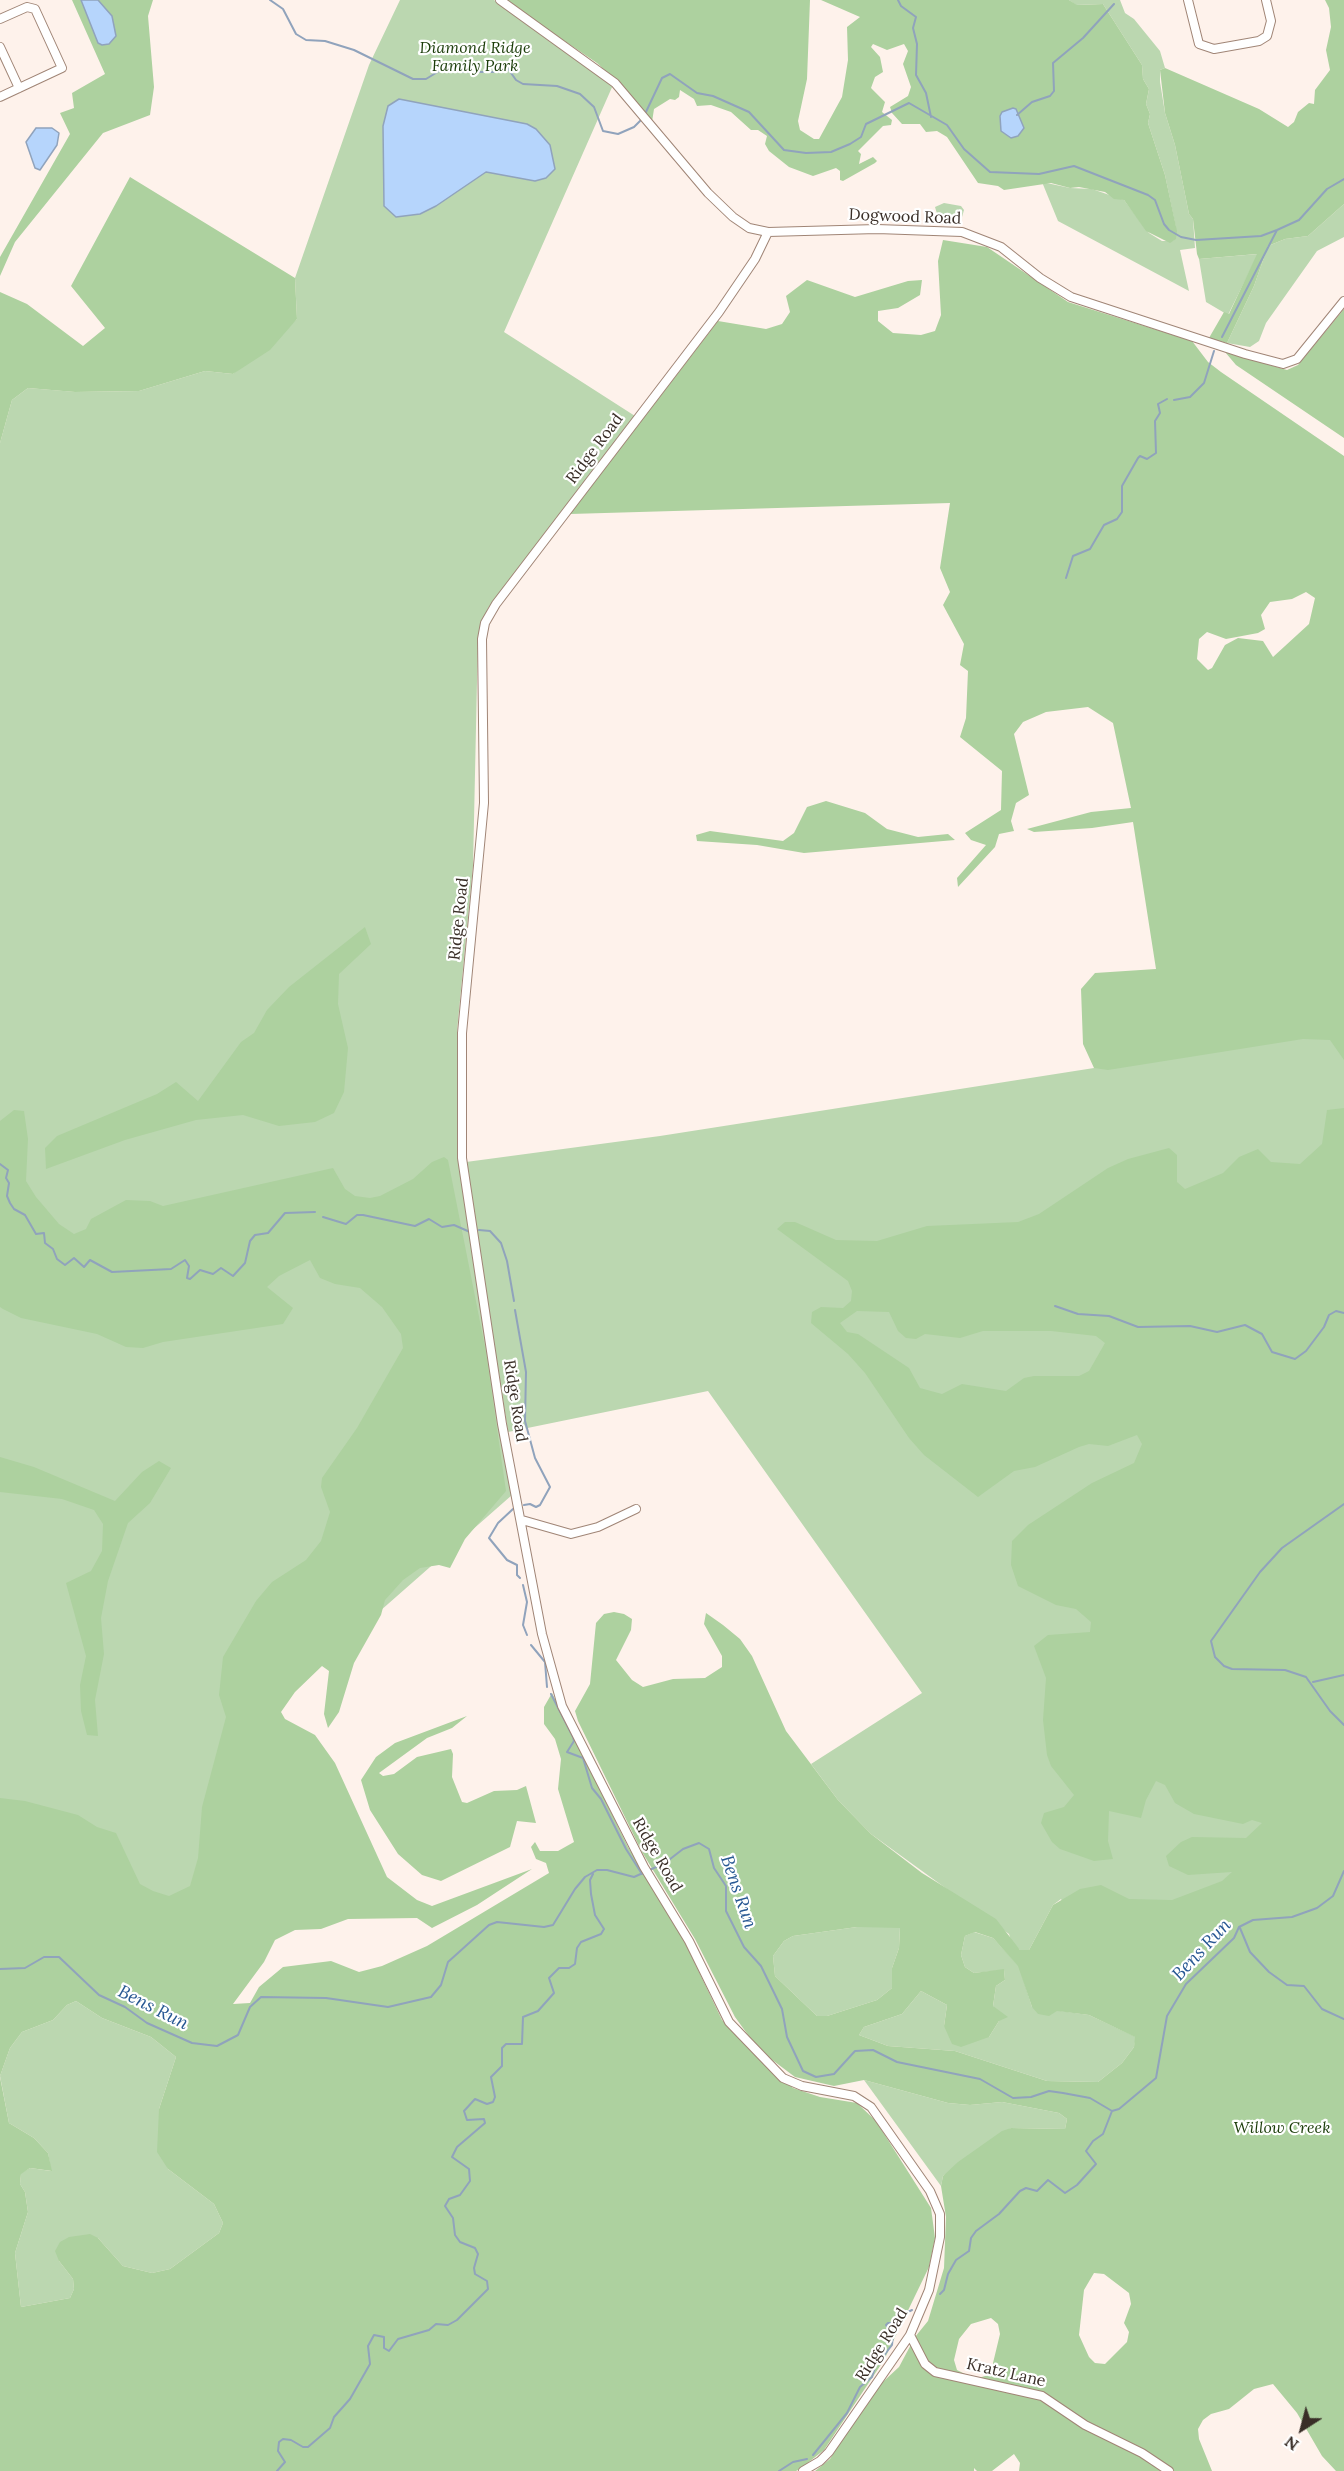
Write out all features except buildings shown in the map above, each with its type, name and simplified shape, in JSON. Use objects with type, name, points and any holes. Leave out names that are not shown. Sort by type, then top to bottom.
[{"type":"street","name":"Dogwood Road","points":[[500,0],[608,76],[703,187],[733,217],[749,228],[768,232],[877,229],[962,232],[1001,247],[1040,278],[1071,297],[1245,354],[1283,363],[1297,359],[1304,352],[1344,301]]},
{"type":"street","points":[[1188,0],[1199,44],[1214,49],[1259,41],[1267,36],[1271,21],[1266,0]]},
{"type":"street","points":[[0,19],[27,7],[35,9],[62,68],[0,97]]},
{"type":"street","points":[[0,47],[19,88]]},
{"type":"street","name":"Ridge Road","points":[[768,232],[755,259],[719,312],[496,604],[483,631],[484,803],[462,1033],[463,1172],[502,1424],[540,1622],[556,1690],[644,1867],[689,1941],[721,2009],[735,2031],[783,2078],[802,2086],[854,2096],[871,2107],[930,2191],[940,2214],[940,2237],[929,2290],[910,2335],[837,2441],[818,2462],[803,2471]]},
{"type":"street","points":[[522,1520],[571,1534],[598,1527],[636,1509]]},
{"type":"street","name":"Kratz Lane","points":[[910,2335],[925,2364],[935,2372],[1042,2396],[1085,2425],[1142,2452],[1168,2471]]},
{"type":"green space","points":[[72,0],[153,0],[148,16],[154,87],[150,115],[103,133],[15,242],[0,276],[0,257],[70,134],[60,113],[74,108],[72,93],[105,74]]},
{"type":"green space","name":"Diamond Ridge Family Park","points":[[400,0],[494,0],[613,85],[504,332],[635,416],[488,608],[478,635],[473,866],[457,1031],[459,1159],[512,1495],[256,1720],[253,1914],[0,1965],[0,443],[12,400],[28,388],[76,392],[139,391],[205,371],[233,374],[297,319],[295,278],[369,65]]},
{"type":"green space","points":[[504,0],[810,0],[807,79],[798,121],[800,130],[814,139],[819,139],[842,97],[848,60],[847,27],[860,17],[821,0],[1069,0],[1077,5],[1103,4],[1142,65],[1143,79],[1149,89],[1146,104],[1150,114],[1148,123],[1165,175],[1177,231],[1176,239],[1170,243],[1146,231],[1124,200],[1114,199],[1105,192],[1079,187],[1070,188],[1051,183],[1004,190],[998,186],[978,183],[947,137],[937,131],[926,132],[920,124],[902,124],[892,113],[890,107],[908,96],[911,87],[903,64],[908,51],[904,44],[887,50],[873,44],[871,47],[880,57],[883,72],[875,77],[871,88],[885,102],[882,112],[892,120],[891,125],[883,126],[858,151],[861,154],[859,164],[873,157],[877,161],[843,181],[840,180],[840,171],[836,168],[813,176],[789,167],[769,151],[765,144],[767,136],[758,130],[751,130],[731,112],[711,105],[697,106],[694,99],[680,90],[679,97],[675,100],[670,99],[654,109],[652,122],[622,86],[597,63]]},
{"type":"green space","points":[[1069,0],[1120,0],[1125,13],[1134,19],[1160,51],[1165,68],[1160,70],[1160,82],[1165,113],[1175,145],[1189,214],[1193,219],[1195,248],[1180,250],[1189,291],[1058,221],[1042,182],[1070,188],[1092,189],[1124,200],[1149,233],[1162,241],[1173,241],[1176,228],[1165,175],[1148,123],[1150,114],[1146,104],[1149,89],[1143,79],[1142,65],[1103,4],[1076,5]]},
{"type":"green space","points":[[1325,0],[1344,0],[1344,204],[1308,236],[1285,239],[1268,246],[1254,286],[1227,343],[1209,338],[1224,312],[1229,314],[1257,254],[1199,259],[1193,219],[1189,214],[1175,145],[1165,113],[1160,70],[1165,68],[1259,109],[1288,127],[1294,122],[1298,112],[1309,103],[1314,104],[1315,90],[1330,70],[1326,50],[1331,27],[1329,8]]},
{"type":"green space","points":[[130,177],[295,278],[297,319],[270,350],[233,374],[205,371],[139,391],[75,392],[28,388],[12,400],[0,443],[0,292],[27,304],[83,346],[105,328],[71,286]]},
{"type":"green space","points":[[944,203],[961,206],[964,210],[962,217],[958,220],[938,217],[935,207]]},
{"type":"green space","points":[[1344,204],[1344,237],[1317,251],[1266,323],[1259,341],[1250,347],[1227,343],[1254,286],[1268,246],[1285,239],[1308,236]]},
{"type":"green space","points":[[943,240],[987,247],[1068,302],[1192,341],[1208,362],[1221,372],[1344,456],[1344,1060],[1330,1040],[1303,1039],[1108,1070],[1094,1068],[1083,1044],[1081,989],[1095,973],[1156,969],[1133,822],[1092,828],[1034,832],[1027,829],[1091,812],[1131,808],[1113,723],[1088,707],[1046,712],[1023,722],[1014,734],[1029,795],[1016,803],[1011,821],[1014,831],[999,834],[995,847],[958,887],[957,878],[986,845],[971,840],[965,833],[1001,810],[1002,771],[960,737],[966,718],[968,671],[960,665],[964,644],[943,605],[950,592],[940,568],[950,503],[570,514],[718,321],[766,329],[782,324],[790,312],[786,296],[807,280],[855,297],[908,281],[922,280],[920,295],[898,308],[878,311],[878,321],[893,333],[921,335],[935,331],[941,315],[938,261]],"holes":[[[1306,592],[1315,598],[1309,624],[1273,657],[1263,641],[1238,638],[1225,645],[1212,668],[1208,670],[1197,659],[1199,639],[1207,632],[1226,639],[1258,633],[1265,629],[1261,615],[1270,602],[1292,599]]]},
{"type":"green space","points":[[1258,254],[1228,315],[1206,302],[1199,259]]},
{"type":"green space","points":[[1344,309],[1344,438],[1236,365],[1225,352],[1287,370],[1298,365]]},
{"type":"green space","points":[[826,801],[865,813],[887,829],[918,837],[948,834],[955,840],[804,853],[757,845],[697,841],[696,835],[710,831],[783,841],[794,833],[807,807]]},
{"type":"green space","points":[[365,927],[371,944],[339,974],[338,1004],[348,1048],[344,1092],[334,1113],[315,1122],[279,1126],[243,1115],[196,1120],[125,1140],[46,1169],[45,1148],[57,1136],[157,1094],[176,1082],[198,1101],[241,1042],[254,1033],[267,1010],[289,987]]},
{"type":"green space","name":"Willow Creek","points":[[1336,1024],[1344,1037],[1344,2422],[1061,1899],[1053,1905],[1029,1950],[1020,1950],[1012,1944],[1009,1934],[871,1834],[838,1800],[811,1764],[922,1693],[708,1391],[508,1432],[466,1162],[660,1136],[1094,1068]]},
{"type":"green space","name":"Willow Creek","points":[[1344,1108],[1344,2471],[1336,2471],[1322,2456],[1297,2413],[1273,2384],[1254,2389],[1229,2409],[1211,2414],[1203,2420],[1198,2429],[1199,2439],[1212,2471],[1019,2471],[1020,2463],[1014,2454],[992,2471],[977,2471],[974,2468],[974,2471],[815,2471],[830,2459],[872,2392],[899,2367],[915,2337],[928,2321],[944,2268],[946,2217],[941,2186],[943,2176],[958,2162],[1002,2131],[1011,2128],[1065,2129],[1067,2119],[1059,2113],[1002,2102],[970,2105],[948,2103],[864,2080],[834,2086],[795,2077],[759,2050],[735,2017],[695,1939],[642,1852],[578,1721],[575,1711],[590,1684],[596,1623],[604,1614],[614,1612],[632,1619],[631,1630],[616,1660],[632,1680],[643,1687],[673,1679],[705,1678],[722,1667],[722,1656],[704,1624],[706,1613],[723,1625],[740,1639],[752,1656],[786,1731],[838,1800],[871,1834],[922,1873],[996,1919],[1020,1950],[1029,1950],[1053,1905],[1080,1889],[1101,1885],[1129,1899],[1172,1900],[1222,1881],[1232,1872],[1188,1875],[1169,1866],[1166,1856],[1181,1842],[1192,1837],[1246,1838],[1262,1823],[1252,1820],[1243,1824],[1194,1814],[1175,1803],[1165,1785],[1156,1781],[1146,1800],[1141,1818],[1109,1811],[1108,1841],[1113,1859],[1094,1861],[1060,1849],[1052,1842],[1041,1823],[1044,1813],[1064,1807],[1074,1795],[1051,1766],[1047,1755],[1043,1720],[1046,1678],[1034,1646],[1048,1635],[1090,1632],[1091,1622],[1076,1609],[1056,1605],[1018,1586],[1011,1565],[1012,1541],[1028,1525],[1092,1483],[1134,1463],[1142,1444],[1137,1435],[1108,1446],[1089,1444],[1035,1467],[1014,1471],[978,1497],[924,1455],[909,1438],[865,1373],[848,1354],[811,1323],[812,1312],[821,1307],[843,1308],[851,1301],[852,1291],[848,1281],[777,1229],[785,1222],[795,1222],[836,1240],[877,1241],[927,1226],[1018,1222],[1039,1214],[1108,1168],[1128,1159],[1169,1148],[1177,1155],[1177,1182],[1185,1189],[1223,1173],[1239,1157],[1258,1149],[1271,1162],[1300,1164],[1322,1144],[1327,1110]],"holes":[[[857,1311],[889,1312],[898,1331],[906,1338],[916,1339],[925,1334],[960,1338],[983,1331],[1051,1331],[1096,1336],[1105,1343],[1089,1371],[1079,1376],[1024,1378],[1006,1391],[962,1384],[942,1394],[920,1388],[909,1368],[858,1334],[847,1332],[840,1323]],[[857,1927],[900,1928],[899,1948],[892,1968],[892,1988],[877,2000],[827,2016],[817,2016],[775,1976],[773,1956],[784,1941],[793,1936]],[[975,1932],[993,1938],[1018,1966],[1032,2007],[1038,2014],[1049,2016],[1057,2011],[1089,2015],[1135,2037],[1134,2047],[1122,2063],[1098,2082],[1047,2081],[955,2051],[888,2046],[859,2035],[864,2027],[902,2014],[921,1991],[947,2005],[944,2026],[952,2044],[961,2047],[989,2037],[999,2021],[1008,2017],[993,2006],[996,1986],[1005,1980],[1004,1969],[974,1973],[965,1967],[961,1955],[965,1936]],[[1094,2273],[1104,2274],[1129,2293],[1131,2304],[1124,2323],[1129,2332],[1127,2342],[1105,2364],[1095,2363],[1089,2357],[1079,2335],[1084,2290]],[[991,2318],[998,2324],[1000,2334],[993,2363],[995,2373],[975,2379],[957,2370],[954,2360],[959,2339],[971,2324]]]},
{"type":"green space","points":[[14,1110],[24,1111],[28,1139],[26,1181],[36,1197],[59,1224],[74,1234],[86,1229],[91,1219],[126,1200],[150,1201],[163,1206],[333,1168],[345,1189],[355,1196],[370,1198],[380,1196],[413,1179],[432,1162],[444,1157],[448,1160],[486,1352],[506,1491],[465,1539],[450,1568],[439,1565],[420,1568],[403,1580],[385,1600],[381,1615],[354,1663],[339,1712],[328,1728],[324,1714],[329,1671],[322,1666],[295,1692],[281,1712],[285,1719],[315,1735],[335,1763],[387,1877],[417,1900],[432,1906],[532,1869],[477,1905],[432,1928],[417,1918],[348,1919],[321,1929],[295,1930],[275,1940],[264,1962],[233,2004],[250,2003],[259,1987],[283,1967],[331,1961],[359,1972],[382,1966],[427,1946],[549,1873],[546,1863],[536,1859],[531,1847],[535,1842],[540,1851],[558,1851],[574,1842],[558,1789],[561,1759],[555,1739],[544,1724],[544,1707],[552,1693],[628,1847],[680,1932],[722,2020],[758,2058],[793,2088],[820,2097],[857,2103],[876,2121],[931,2208],[935,2238],[929,2267],[884,2360],[824,2450],[800,2469],[796,2471],[0,2471],[0,2077],[9,2123],[34,2138],[48,2153],[52,2171],[30,2168],[21,2174],[20,2184],[25,2192],[28,2212],[15,2253],[21,2307],[70,2298],[74,2289],[73,2279],[59,2261],[55,2251],[60,2242],[69,2237],[90,2234],[98,2238],[123,2266],[152,2273],[170,2269],[219,2233],[223,2223],[214,2204],[168,2169],[157,2152],[159,2109],[176,2057],[151,2037],[102,2018],[76,2001],[67,2005],[53,2020],[22,2032],[10,2048],[0,2076],[0,1798],[25,1801],[78,1815],[97,1827],[116,1833],[140,1884],[153,1891],[169,1896],[190,1886],[198,1858],[202,1807],[226,1717],[219,1695],[223,1657],[256,1601],[272,1582],[306,1560],[321,1541],[330,1512],[321,1487],[322,1478],[357,1428],[403,1348],[401,1334],[382,1307],[360,1288],[335,1284],[320,1278],[310,1260],[279,1276],[267,1287],[293,1308],[283,1324],[163,1342],[143,1348],[126,1347],[97,1334],[21,1318],[3,1309],[0,1307],[0,1121]]},
{"type":"green space","points":[[0,1457],[34,1467],[115,1501],[142,1472],[159,1461],[171,1468],[150,1503],[128,1523],[108,1581],[101,1618],[104,1654],[95,1700],[98,1736],[87,1735],[81,1711],[80,1685],[86,1656],[66,1583],[91,1571],[102,1551],[103,1524],[94,1510],[62,1499],[0,1492]]},
{"type":"green space","points":[[467,1716],[452,1728],[427,1738],[379,1773],[383,1776],[394,1774],[417,1757],[451,1749],[453,1754],[452,1777],[462,1802],[467,1803],[494,1791],[517,1790],[526,1786],[536,1823],[517,1821],[510,1847],[441,1881],[422,1875],[398,1854],[370,1810],[361,1780],[376,1757],[395,1743]]},
{"type":"green space","points":[[857,1927],[900,1927],[899,1948],[892,1968],[892,1988],[877,2000],[827,2016],[817,2016],[775,1976],[773,1956],[784,1941],[793,1936]]},
{"type":"green space","points":[[974,1932],[993,1938],[1019,1966],[1032,2007],[1089,2015],[1136,2037],[1134,2047],[1122,2063],[1098,2082],[1047,2081],[955,2051],[888,2046],[859,2035],[864,2027],[902,2014],[921,1991],[947,2005],[944,2026],[989,2037],[999,2021],[993,2006],[996,1986],[1005,1980],[1004,1970],[974,1973],[965,1967],[961,1955],[965,1936]]},
{"type":"green space","points":[[76,2001],[102,2018],[151,2037],[176,2057],[159,2109],[168,2169],[214,2204],[223,2223],[219,2233],[170,2269],[152,2273],[123,2266],[98,2238],[59,2261],[73,2279],[74,2289],[70,2298],[21,2307],[15,2253],[28,2212],[25,2192],[20,2184],[21,2173],[30,2168],[51,2171],[48,2153],[34,2138],[9,2123],[0,2076],[10,2048],[22,2032],[53,2020],[67,2005]]},
{"type":"green space","points":[[864,2080],[948,2103],[970,2105],[1002,2102],[1059,2113],[1067,2119],[1065,2129],[1011,2128],[943,2176],[941,2186]]},
{"type":"water","points":[[81,0],[98,0],[112,16],[116,36],[109,44],[98,43]]},
{"type":"water","points":[[399,99],[527,124],[536,129],[550,145],[555,169],[546,178],[535,181],[486,172],[436,206],[420,214],[396,217],[384,206],[383,126],[388,106]]},
{"type":"water","points":[[1016,109],[1024,128],[1018,136],[1011,138],[1001,131],[1000,116],[1002,112]]},
{"type":"water","points":[[36,128],[52,128],[59,133],[57,145],[40,170],[35,168],[26,142]]},
{"type":"waterway","points":[[270,0],[283,9],[296,34],[306,40],[325,41],[354,50],[413,79],[426,79],[444,68],[463,72],[495,72],[500,71],[504,63],[516,80],[523,84],[557,86],[580,94],[594,107],[603,131],[618,134],[634,127],[642,119]]},
{"type":"waterway","points":[[898,0],[901,6],[916,17],[913,28],[917,44],[916,75],[926,93],[931,117]]},
{"type":"waterway","points":[[1017,115],[1032,102],[1050,96],[1054,91],[1053,63],[1083,38],[1114,4]]},
{"type":"waterway","points":[[645,114],[662,78],[670,74],[697,93],[713,96],[749,112],[784,150],[806,153],[831,152],[861,137],[866,124],[909,103],[947,125],[964,149],[990,172],[1039,174],[1074,166],[1148,195],[1155,200],[1164,224],[1169,230],[1181,237],[1196,240],[1261,236],[1277,230],[1299,220],[1327,189],[1344,179]]},
{"type":"waterway","points":[[1222,337],[1277,230]]},
{"type":"waterway","points":[[1174,400],[1190,397],[1204,383],[1214,351]]},
{"type":"waterway","points":[[1066,578],[1073,556],[1090,549],[1104,525],[1117,519],[1122,512],[1122,486],[1138,458],[1140,456],[1147,459],[1156,453],[1155,421],[1160,413],[1158,404],[1167,399]]},
{"type":"waterway","points":[[0,1164],[8,1170],[7,1196],[10,1203],[14,1209],[25,1215],[36,1234],[44,1233],[45,1243],[53,1249],[57,1259],[65,1265],[74,1258],[84,1267],[90,1260],[112,1272],[171,1269],[185,1260],[189,1266],[187,1278],[190,1279],[200,1270],[213,1274],[221,1268],[233,1276],[245,1263],[250,1241],[255,1235],[268,1233],[285,1213],[315,1212]]},
{"type":"waterway","points":[[323,1217],[346,1224],[357,1215],[363,1215],[415,1226],[429,1219],[442,1227],[454,1225],[470,1232]]},
{"type":"waterway","points":[[479,1230],[490,1231],[501,1243],[507,1261],[514,1301]]},
{"type":"waterway","points":[[1055,1306],[1078,1314],[1109,1316],[1138,1327],[1190,1326],[1217,1332],[1245,1325],[1262,1334],[1272,1352],[1295,1359],[1306,1351],[1324,1327],[1329,1315],[1336,1311],[1344,1313]]},
{"type":"waterway","points":[[515,1310],[526,1372],[525,1421],[535,1458],[550,1487],[540,1505],[536,1507],[530,1504],[524,1505]]},
{"type":"waterway","name":"Bens Run","points":[[1344,1504],[1282,1548],[1260,1572],[1211,1641],[1215,1657],[1224,1666],[1232,1669],[1285,1670],[1306,1677],[1330,1711],[1344,1725]]},
{"type":"waterway","points":[[513,1509],[498,1523],[489,1538],[507,1560],[517,1565],[517,1575],[520,1578]]},
{"type":"waterway","points":[[523,1585],[527,1602],[523,1625],[527,1635]]},
{"type":"waterway","points":[[531,1645],[545,1662],[547,1687]]},
{"type":"waterway","points":[[1313,1682],[1344,1675]]},
{"type":"waterway","points":[[551,1694],[573,1737],[574,1741],[567,1752],[583,1758],[592,1788],[601,1799],[626,1849],[642,1874]]},
{"type":"waterway","name":"Bens Run","points":[[0,1969],[25,1968],[44,1957],[59,1957],[99,1995],[125,2007],[147,2023],[192,2043],[217,2046],[238,2035],[250,2007],[261,1997],[326,1998],[388,2007],[431,1997],[441,1985],[448,1962],[489,1925],[497,1922],[544,1927],[553,1925],[575,1889],[585,1877],[597,1870],[607,1870],[634,1877],[665,1863],[683,1849],[699,1843],[709,1849],[714,1868],[726,1886],[726,1911],[744,1947],[761,1966],[782,2009],[787,2037],[803,2071],[816,2077],[834,2074],[855,2051],[873,2050],[897,2062],[980,2079],[1013,2098],[1031,2097],[1049,2091],[1090,2098],[1112,2111],[1119,2109],[1156,2078],[1167,2016],[1186,1984],[1234,1938],[1239,1927],[1253,1920],[1292,1917],[1317,1908],[1333,1896],[1344,1871]]},
{"type":"waterway","points":[[277,2471],[285,2462],[278,2451],[279,2442],[283,2439],[291,2440],[303,2447],[308,2447],[330,2428],[334,2417],[350,2399],[370,2364],[368,2346],[374,2335],[384,2337],[384,2348],[389,2351],[398,2339],[429,2330],[436,2324],[448,2325],[457,2320],[488,2289],[487,2281],[475,2274],[474,2268],[478,2254],[475,2248],[460,2242],[455,2235],[453,2218],[445,2206],[449,2199],[460,2195],[470,2181],[469,2169],[452,2157],[457,2147],[485,2123],[484,2119],[467,2120],[464,2111],[475,2099],[487,2104],[493,2102],[495,2097],[491,2077],[502,2066],[502,2048],[506,2044],[522,2044],[523,2017],[538,2011],[554,1993],[549,1978],[559,1968],[569,1968],[575,1964],[577,1948],[581,1942],[601,1934],[604,1929],[595,1915],[590,1880],[593,1874]]},
{"type":"waterway","points":[[1240,1928],[1250,1952],[1269,1972],[1287,1985],[1304,1986],[1322,2009],[1344,2019]]},
{"type":"waterway","points":[[940,2294],[944,2290],[948,2274],[956,2260],[969,2251],[971,2238],[976,2231],[999,2214],[1020,2191],[1026,2188],[1037,2191],[1048,2180],[1065,2193],[1077,2185],[1096,2164],[1086,2151],[1093,2141],[1103,2134],[1112,2111]]},
{"type":"waterway","points":[[813,2455],[847,2413],[860,2387],[872,2377],[875,2367],[892,2345],[893,2335],[886,2325],[900,2323],[906,2313],[912,2310]]},
{"type":"waterway","points":[[779,2471],[793,2462],[807,2459]]}]
